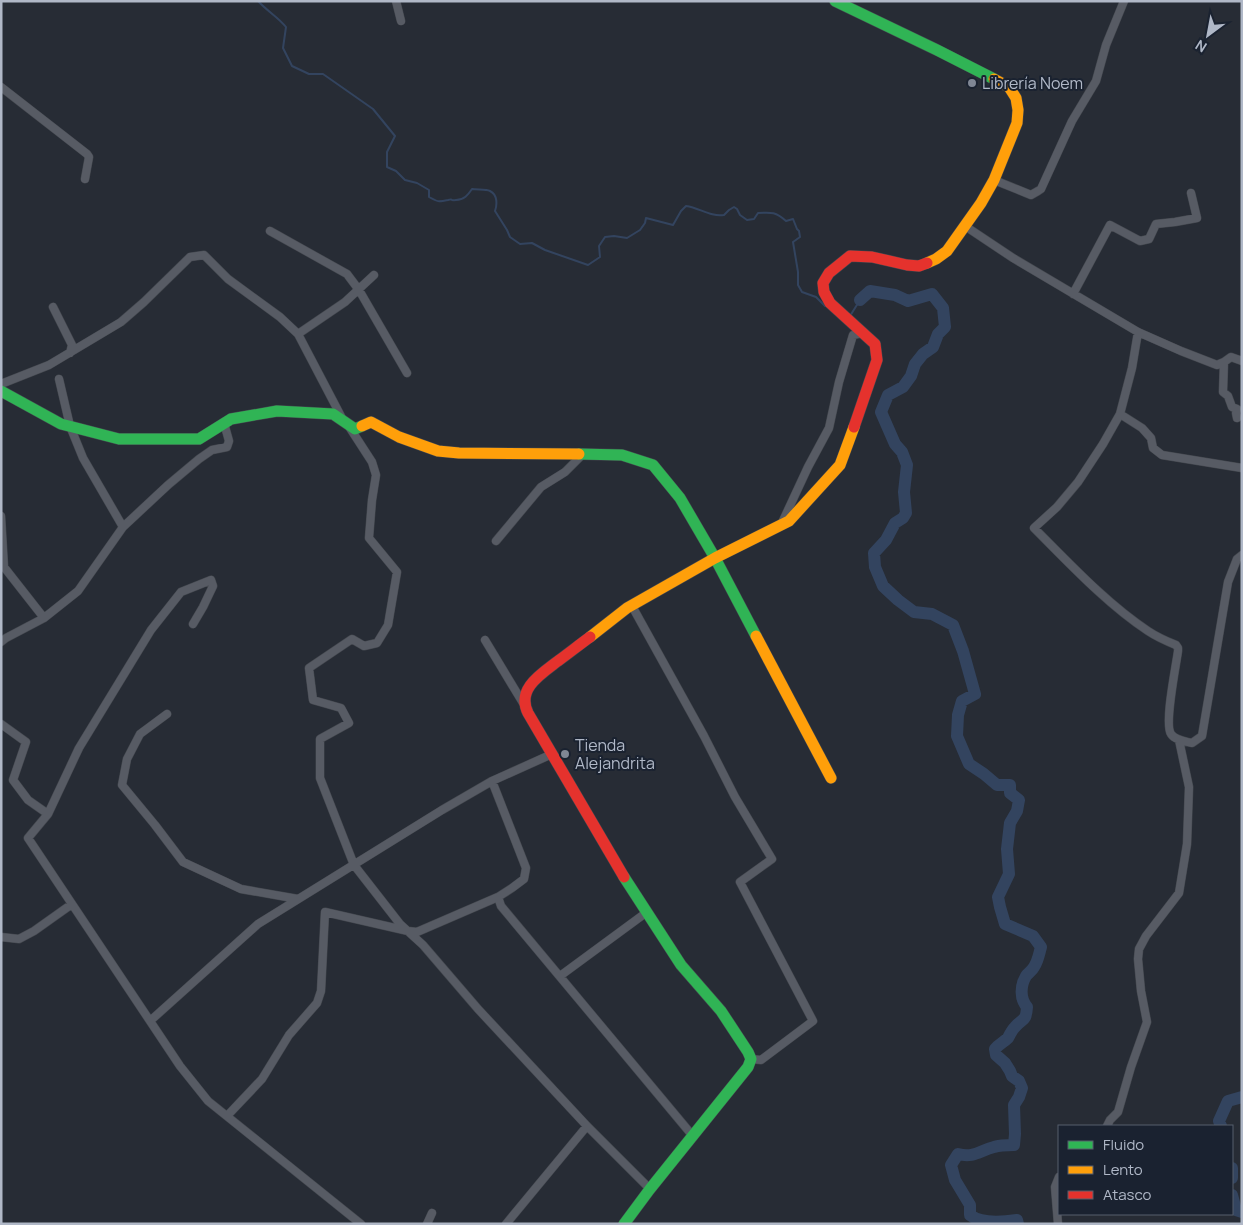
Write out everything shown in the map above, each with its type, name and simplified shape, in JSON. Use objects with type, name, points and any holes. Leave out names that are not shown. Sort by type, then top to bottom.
[{"type":"main road","points":[[624,1224],[692,1135],[748,1067],[751,1059],[721,1011],[681,965],[618,868],[530,716],[524,704],[527,691],[537,677],[632,606],[715,558],[789,521],[840,465],[877,360],[875,344],[830,303],[824,292],[823,282],[828,273],[850,256],[872,257],[907,266],[919,266],[936,259],[947,251],[981,203],[994,180],[1017,122],[1016,98],[1009,87],[836,1]]},
{"type":"main road","points":[[1,390],[61,424],[120,439],[199,439],[231,419],[277,411],[333,414],[355,429],[371,422],[399,437],[438,451],[459,453],[622,455],[653,465],[680,498],[715,558],[831,778]]},
{"type":"street","points":[[396,1],[401,21]]},
{"type":"street","points":[[994,180],[1031,195],[1041,188],[1072,121],[1096,80],[1106,45],[1124,1]]},
{"type":"street","points":[[1,87],[87,154],[89,158],[85,180]]},
{"type":"street","points":[[1073,294],[1110,225],[1140,241],[1149,239],[1156,224],[1197,218],[1191,193]]},
{"type":"street","points":[[965,226],[1014,258],[1138,332],[1217,365],[1231,357],[1242,361]]},
{"type":"street","points":[[270,231],[347,274],[359,290],[407,374]]},
{"type":"street","points":[[1,384],[49,365],[121,322],[190,257],[204,255],[228,279],[280,317],[298,334],[346,423],[372,462],[376,475],[369,538],[397,572],[388,625],[377,642],[364,646],[352,639],[309,668],[314,700],[341,708],[349,723],[320,738],[320,778],[354,865],[400,924],[423,945],[478,1009],[587,1126],[650,1189]]},
{"type":"street","points":[[298,334],[345,302],[374,275]]},
{"type":"street","points":[[53,307],[72,345],[70,353]]},
{"type":"street","points":[[780,525],[829,428],[839,382],[853,335],[860,329]]},
{"type":"street","points":[[1138,332],[1132,368],[1120,414],[1078,482],[1057,507],[1034,528],[1083,576],[1125,613],[1149,631],[1176,645],[1178,652],[1168,720],[1169,731],[1179,740],[1192,743],[1202,736],[1228,582],[1237,559],[1242,555]]},
{"type":"street","points":[[1224,362],[1223,392],[1228,396],[1232,407],[1238,409],[1236,413],[1237,418]]},
{"type":"street","points":[[59,379],[70,426],[83,458],[123,527]]},
{"type":"street","points":[[1120,414],[1142,428],[1152,438],[1153,448],[1162,455],[1242,468]]},
{"type":"street","points":[[1,642],[44,618],[78,591],[123,527],[199,459],[212,450],[227,447],[230,441],[224,423]]},
{"type":"street","points":[[496,540],[541,487],[565,472],[583,454]]},
{"type":"street","points":[[1,516],[4,567],[44,618]]},
{"type":"street","points":[[193,624],[213,586],[211,580],[181,592],[151,630],[79,748],[48,814],[28,838],[180,1066],[208,1101],[361,1224]]},
{"type":"street","points":[[632,606],[704,736],[735,797],[772,859],[740,882],[814,1021],[761,1060],[751,1059]]},
{"type":"street","points":[[485,640],[524,704]]},
{"type":"street","points":[[167,714],[140,734],[127,759],[122,785],[183,862],[241,889],[298,899]]},
{"type":"street","points":[[1,724],[26,742],[13,780],[28,800],[48,814]]},
{"type":"street","points":[[1108,1125],[1118,1112],[1147,1022],[1141,991],[1138,959],[1139,948],[1179,893],[1186,844],[1189,787],[1179,740]]},
{"type":"street","points":[[150,1021],[258,924],[343,870],[492,781],[552,754]]},
{"type":"street","points":[[227,1116],[262,1078],[289,1035],[316,1002],[321,992],[325,912],[417,932],[498,897],[524,879],[526,868],[492,781]]},
{"type":"street","points":[[498,897],[502,906],[692,1135]]},
{"type":"street","points":[[1,937],[19,939],[34,931],[72,904]]},
{"type":"street","points":[[560,976],[647,912]]},
{"type":"street","points":[[506,1224],[587,1126]]},
{"type":"street","points":[[1058,1179],[1055,1186],[1058,1224]]},
{"type":"street","points":[[427,1224],[432,1213]]},
{"type":"waterway","points":[[258,1],[286,27],[283,48],[292,66],[309,74],[323,74],[373,109],[395,136],[387,152],[387,167],[396,171],[405,180],[417,183],[429,190],[429,197],[432,199],[436,201],[459,200],[465,197],[472,189],[490,191],[496,198],[495,211],[510,237],[520,244],[532,243],[545,250],[588,265],[600,257],[599,246],[605,237],[627,238],[640,230],[646,218],[673,225],[686,206],[719,215],[724,215],[734,207],[747,220],[754,219],[758,213],[774,213],[786,221],[793,219],[800,237],[793,242],[798,272],[798,285],[802,292],[816,297],[825,306]]},
{"type":"waterway","points":[[860,300],[870,291],[895,295],[908,301],[932,294],[943,308],[945,327],[938,334],[933,347],[923,354],[915,364],[911,376],[903,387],[888,395],[881,412],[895,444],[902,452],[907,465],[904,492],[906,513],[903,518],[895,523],[886,540],[874,553],[875,567],[883,586],[914,612],[932,614],[953,625],[963,651],[975,694],[962,701],[958,715],[957,736],[969,764],[997,785],[1010,785],[1010,793],[1019,800],[1017,811],[1010,823],[1007,849],[1009,874],[998,897],[1005,924],[1033,936],[1041,947],[1035,965],[1026,976],[1023,984],[1022,996],[1027,1007],[1026,1016],[1017,1024],[1008,1038],[995,1049],[996,1055],[1005,1063],[1012,1076],[1019,1081],[1022,1088],[1014,1105],[1014,1145],[996,1146],[972,1155],[958,1154],[951,1165],[955,1180],[970,1205],[970,1215],[986,1221],[1017,1220],[1018,1224]]},
{"type":"waterway","points":[[850,316],[860,300]]},
{"type":"waterway","points":[[1221,1125],[1219,1121],[1228,1101],[1242,1097]]},
{"type":"waterway","points":[[1233,1199],[1236,1210],[1242,1212]]},
{"type":"traffic: fast","points":[[835,1],[994,79]]},
{"type":"traffic: fast","points":[[1,391],[61,424],[119,439],[199,439],[231,419],[277,411],[333,414],[355,429],[362,426]]},
{"type":"traffic: fast","points":[[579,454],[622,455],[653,465],[680,498],[715,558],[756,636]]},
{"type":"traffic: fast","points":[[624,877],[681,965],[721,1011],[751,1059],[748,1067],[624,1224]]},
{"type":"traffic: slow","points":[[927,263],[947,251],[981,203],[994,180],[1017,123],[1018,110],[1016,98],[1009,87],[994,79]]},
{"type":"traffic: slow","points":[[362,426],[371,422],[399,437],[438,451],[459,453],[579,454]]},
{"type":"traffic: slow","points":[[590,637],[627,608],[715,558],[789,521],[840,465],[854,427]]},
{"type":"traffic: slow","points":[[756,636],[831,778]]},
{"type":"traffic: jam","points":[[854,427],[877,360],[875,344],[830,303],[824,292],[823,283],[829,273],[850,256],[872,257],[907,265],[919,266],[927,263]]},
{"type":"traffic: jam","points":[[590,637],[544,671],[532,683],[525,697],[525,704],[528,713],[624,877]]},
{"type":"place","name":"Librería Noem","points":[[972,83]]},
{"type":"place","name":"Tienda Alejandrita","points":[[565,754]]}]
